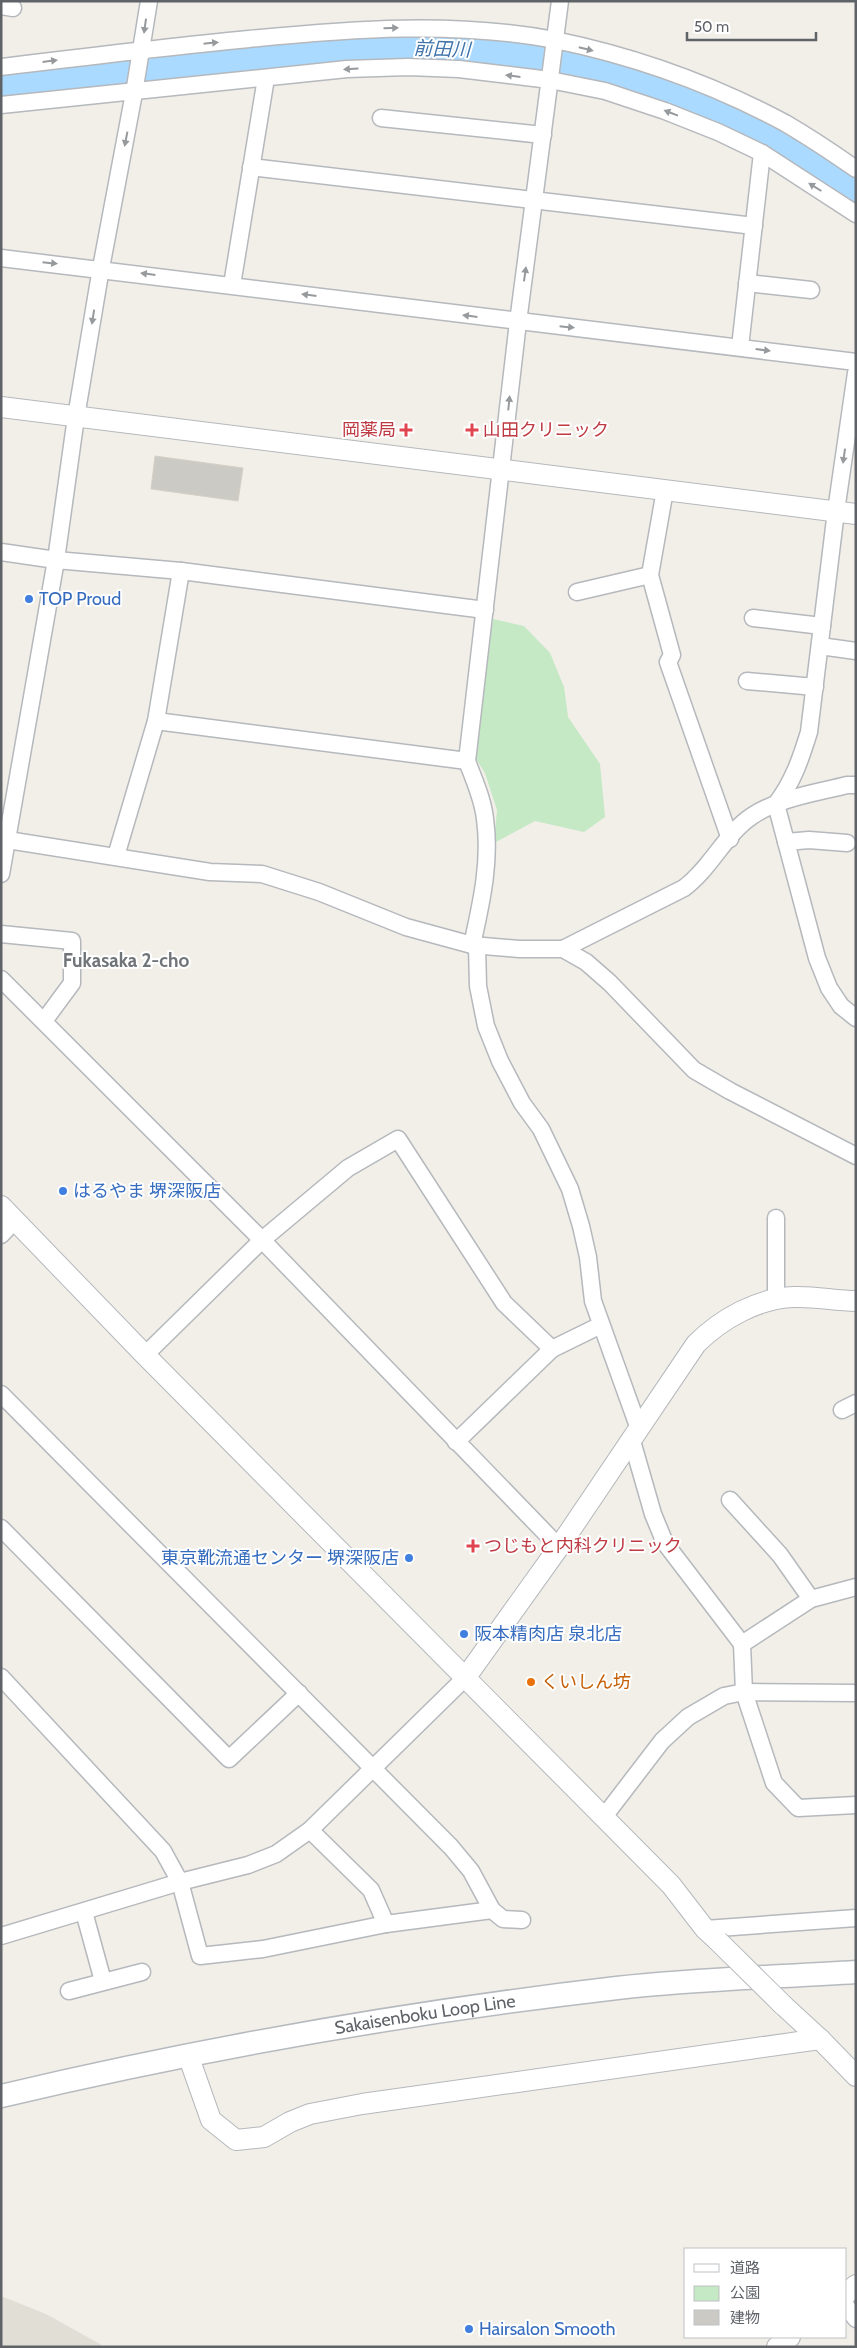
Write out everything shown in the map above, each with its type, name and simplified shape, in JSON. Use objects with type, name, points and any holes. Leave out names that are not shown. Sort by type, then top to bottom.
[{"type":"main road","name":"Sakaisenboku Loop Line","points":[[1,2096],[188,2055],[403,2016],[619,1988],[856,1972]]},
{"type":"street","points":[[1,874],[4,839],[56,560],[76,417],[101,268],[142,50],[149,1]]},
{"type":"street","points":[[560,1],[518,322],[467,761],[481,797],[485,820],[487,855],[475,945],[478,986],[486,1026],[500,1061],[522,1104],[541,1129],[570,1189],[581,1226],[593,1301],[636,1435],[653,1514],[665,1543],[742,1644],[744,1692],[774,1784],[798,1808],[856,1805]]},
{"type":"street","points":[[1,67],[298,34],[392,28],[448,28],[555,40],[676,75],[736,99],[785,124],[856,169]]},
{"type":"street","points":[[1,105],[348,69],[408,66],[458,68],[550,80],[605,91],[665,111],[718,132],[762,154],[856,214]]},
{"type":"street","points":[[232,285],[266,78]]},
{"type":"street","points":[[381,118],[543,135]]},
{"type":"street","points":[[740,347],[762,154]]},
{"type":"street","points":[[251,168],[754,226]]},
{"type":"street","points":[[1,258],[101,268],[518,322],[856,362]]},
{"type":"street","points":[[748,283],[811,290]]},
{"type":"street","points":[[776,804],[788,789],[809,732],[836,511],[856,373]]},
{"type":"street","points":[[1,407],[856,514]]},
{"type":"street","points":[[665,490],[650,575],[672,655],[668,662],[730,839]]},
{"type":"street","points":[[1,552],[56,560],[181,571],[485,610]]},
{"type":"street","points":[[116,856],[156,721],[181,571]]},
{"type":"street","points":[[577,592],[650,575]]},
{"type":"street","points":[[753,618],[822,626]]},
{"type":"street","points":[[820,646],[856,651]]},
{"type":"street","points":[[747,681],[815,687]]},
{"type":"street","points":[[156,721],[467,761]]},
{"type":"street","points":[[563,949],[684,888],[698,878],[752,816],[776,804],[847,784],[856,784]]},
{"type":"street","points":[[776,804],[817,958],[829,988],[841,1006],[856,1018]]},
{"type":"street","points":[[4,839],[210,872],[262,874],[319,892],[406,927],[475,945],[563,949],[586,962],[610,983],[694,1070],[730,1091],[856,1156]]},
{"type":"street","points":[[786,842],[809,840],[847,843]]},
{"type":"street","points":[[1,934],[72,941],[72,983],[44,1021]]},
{"type":"street","points":[[1,978],[262,1240],[559,1547]]},
{"type":"street","points":[[145,1355],[262,1240],[348,1168],[398,1139],[504,1303],[552,1349]]},
{"type":"street","points":[[1,1235],[8,1213],[145,1355],[670,1885],[712,1935],[856,2076]]},
{"type":"street","points":[[776,1218],[776,1300]]},
{"type":"street","points":[[1,1936],[180,1882],[248,1865],[276,1854],[310,1830],[466,1677],[559,1547],[696,1344],[710,1331],[730,1318],[765,1302],[794,1297],[856,1301]]},
{"type":"street","points":[[456,1442],[552,1349],[601,1326]]},
{"type":"street","points":[[3,1398],[451,1847],[471,1871],[492,1910],[503,1919],[522,1920]]},
{"type":"street","points":[[730,1500],[780,1555],[811,1599]]},
{"type":"street","points":[[1,1528],[229,1759],[299,1693]]},
{"type":"street","points":[[742,1644],[811,1599],[856,1587]]},
{"type":"street","points":[[1,1677],[163,1851],[180,1882],[200,1956],[263,1949],[386,1924],[492,1910]]},
{"type":"street","points":[[603,1818],[662,1740],[688,1716],[724,1696],[744,1692],[856,1693]]},
{"type":"street","points":[[310,1830],[371,1890],[386,1924]]},
{"type":"street","points":[[84,1912],[103,1981]]},
{"type":"street","points":[[712,1935],[856,1918]]},
{"type":"street","points":[[68,1991],[142,1972]]},
{"type":"street","points":[[188,2055],[211,2120],[236,2140],[264,2137],[290,2122],[310,2114],[362,2104],[820,2039]]},
{"type":"street","points":[[847,2307],[856,2319]]},
{"type":"street","points":[[777,2347],[789,2338]]},
{"type":"shaded area","points":[[1,2296],[46,2314],[100,2344],[102,2347],[1,2347]]},
{"type":"green space","points":[[493,619],[524,626],[550,653],[564,687],[568,717],[600,764],[605,817],[584,832],[535,821],[494,843],[497,810],[485,773],[475,757]]},
{"type":"building","points":[[155,456],[243,468],[238,501],[151,489]]},
{"type":"waterway","name":"前田川","points":[[1,85],[303,54],[398,48],[470,50],[535,59],[600,73],[687,99],[765,135],[856,190]]},
{"type":"place","name":"岡薬局","points":[[406,430]]},
{"type":"place","name":"山田クリニック","points":[[472,430]]},
{"type":"place","name":"TOP Proud","points":[[29,599]]},
{"type":"place","name":"はるやま 堺深阪店","points":[[63,1191]]},
{"type":"place","name":"つじもと内科クリニック","points":[[473,1546]]},
{"type":"place","name":"東京靴流通センター 堺深阪店","points":[[409,1558]]},
{"type":"place","name":"阪本精肉店 泉北店","points":[[464,1634]]},
{"type":"place","name":"くいしん坊","points":[[531,1682]]},
{"type":"place","name":"Hairsalon Smooth","points":[[469,2329]]},
{"type":"district","name":"Fukasaka 2-cho","points":[[126,960]]}]
